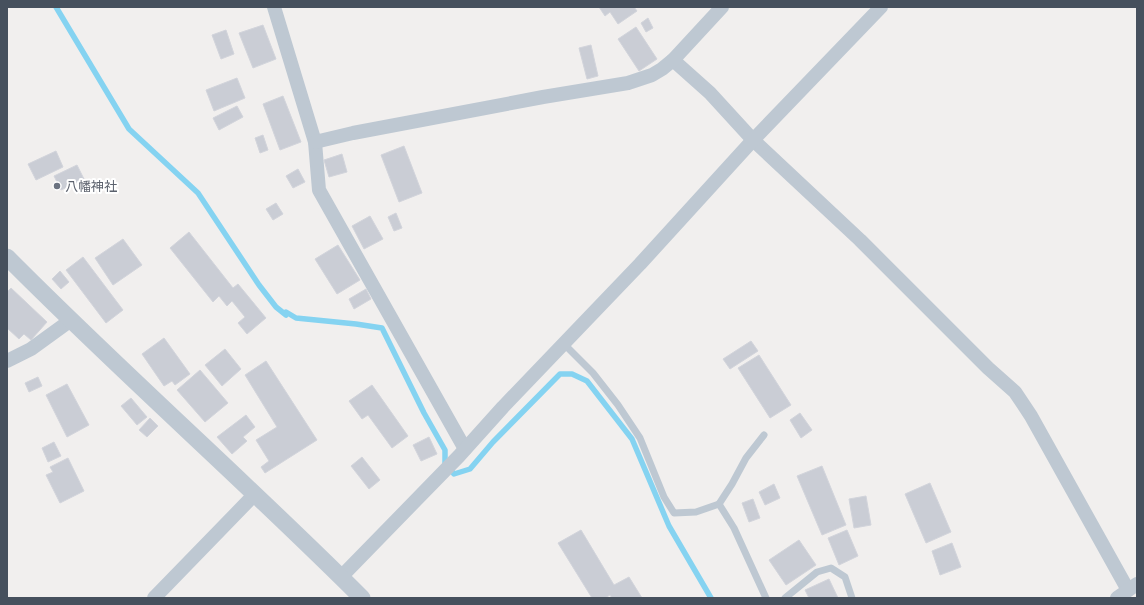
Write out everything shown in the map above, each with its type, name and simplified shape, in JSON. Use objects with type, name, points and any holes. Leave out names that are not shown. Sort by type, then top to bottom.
[{"type":"street","points":[[274,7],[315,142],[319,190],[462,452]]},
{"type":"street","points":[[315,142],[513,103],[628,83],[662,69],[673,60],[722,7]]},
{"type":"street","points":[[341,577],[433,483],[640,264],[753,140],[881,7]]},
{"type":"street","points":[[673,60],[710,92],[753,140],[860,240],[988,368],[1015,392],[1031,416],[1127,591]]},
{"type":"street","points":[[7,257],[70,320],[255,494],[362,598]]},
{"type":"street","points":[[7,361],[31,349],[70,320]]},
{"type":"street","points":[[154,598],[255,494]]},
{"type":"lane","points":[[564,344],[594,373],[640,438],[664,497],[674,513],[696,512],[719,504],[746,458],[764,435]]},
{"type":"lane","points":[[719,504],[734,528],[766,598]]},
{"type":"lane","points":[[785,598],[817,572],[831,568],[845,577],[852,598]]},
{"type":"building","points":[[599,7],[634,7],[637,11],[618,24],[610,12],[605,16]]},
{"type":"building","points":[[648,18],[653,28],[646,32],[641,23]]},
{"type":"building","points":[[263,25],[276,59],[253,68],[239,33]]},
{"type":"building","points":[[636,27],[657,59],[639,71],[618,39]]},
{"type":"building","points":[[226,30],[234,54],[221,59],[212,35]]},
{"type":"building","points":[[591,45],[598,76],[587,79],[579,48]]},
{"type":"building","points":[[237,78],[245,98],[214,111],[206,90]]},
{"type":"building","points":[[283,96],[301,142],[280,150],[263,104]]},
{"type":"building","points":[[237,106],[243,117],[219,130],[213,118]]},
{"type":"building","points":[[263,135],[268,150],[260,153],[255,138]]},
{"type":"building","points":[[404,146],[422,193],[399,202],[381,155]]},
{"type":"building","points":[[56,151],[63,167],[36,180],[28,164]]},
{"type":"building","points":[[342,154],[347,172],[329,177],[324,160]]},
{"type":"building","points":[[77,165],[84,179],[61,190],[54,176]]},
{"type":"building","points":[[298,169],[305,182],[293,188],[286,176]]},
{"type":"building","points":[[276,203],[283,214],[273,220],[266,209]]},
{"type":"building","points":[[396,213],[402,228],[394,231],[388,217]]},
{"type":"building","points":[[370,216],[383,239],[364,249],[352,226]]},
{"type":"building","points":[[189,232],[233,288],[238,284],[266,318],[247,334],[238,323],[245,317],[232,301],[227,306],[219,296],[213,302],[170,248]]},
{"type":"building","points":[[123,239],[142,265],[113,285],[95,258]]},
{"type":"building","points":[[338,245],[360,280],[337,294],[315,259]]},
{"type":"building","points":[[83,257],[123,310],[106,323],[66,270]]},
{"type":"building","points":[[60,271],[69,282],[61,289],[52,279]]},
{"type":"building","points":[[11,288],[47,322],[31,340],[24,334],[19,339],[7,328],[7,292]]},
{"type":"building","points":[[366,289],[371,299],[354,309],[349,299]]},
{"type":"building","points":[[164,338],[190,374],[175,385],[172,381],[164,386],[142,354]]},
{"type":"building","points":[[751,341],[758,351],[730,369],[723,359]]},
{"type":"building","points":[[225,349],[241,369],[222,386],[205,365]]},
{"type":"building","points":[[759,355],[791,405],[770,418],[738,368]]},
{"type":"building","points":[[266,361],[317,440],[265,473],[261,467],[269,461],[256,440],[277,427],[245,375]]},
{"type":"building","points":[[200,370],[228,403],[205,422],[177,390]]},
{"type":"building","points":[[38,377],[42,386],[29,392],[25,383]]},
{"type":"building","points":[[67,384],[89,425],[67,437],[46,395]]},
{"type":"building","points":[[372,385],[408,436],[392,448],[368,415],[362,419],[349,401]]},
{"type":"building","points":[[131,398],[147,417],[137,425],[121,406]]},
{"type":"building","points":[[800,413],[812,430],[801,438],[790,420]]},
{"type":"building","points":[[246,415],[255,427],[243,437],[247,441],[232,454],[217,437]]},
{"type":"building","points":[[150,418],[158,426],[147,437],[139,430]]},
{"type":"building","points":[[429,437],[437,454],[421,461],[413,445]]},
{"type":"building","points":[[54,442],[61,456],[48,462],[42,448]]},
{"type":"building","points":[[362,457],[380,480],[369,489],[351,466]]},
{"type":"building","points":[[68,458],[84,491],[60,503],[46,475],[53,472],[50,467]]},
{"type":"building","points":[[822,466],[846,525],[822,535],[797,476]]},
{"type":"building","points":[[930,483],[951,532],[926,543],[905,494]]},
{"type":"building","points":[[774,484],[780,498],[765,505],[759,492]]},
{"type":"building","points":[[866,496],[871,525],[854,528],[849,499]]},
{"type":"building","points":[[753,499],[760,518],[749,522],[742,503]]},
{"type":"building","points":[[581,530],[614,585],[629,577],[642,598],[612,598],[610,595],[605,598],[592,598],[558,543]]},
{"type":"building","points":[[847,530],[858,556],[839,565],[828,538]]},
{"type":"building","points":[[799,540],[816,565],[786,585],[769,560]]},
{"type":"building","points":[[952,543],[961,567],[940,575],[932,551]]},
{"type":"building","points":[[829,579],[838,598],[809,598],[805,590]]},
{"type":"waterway","points":[[56,7],[129,129],[198,193],[259,285],[276,307],[286,315],[286,312],[296,318],[382,328],[424,413],[445,450],[445,463],[454,474],[470,469],[493,442],[560,374],[572,374],[587,381],[632,439],[669,526],[711,598]]},
{"type":"place","name":"八幡神社","points":[[57,186]]}]
